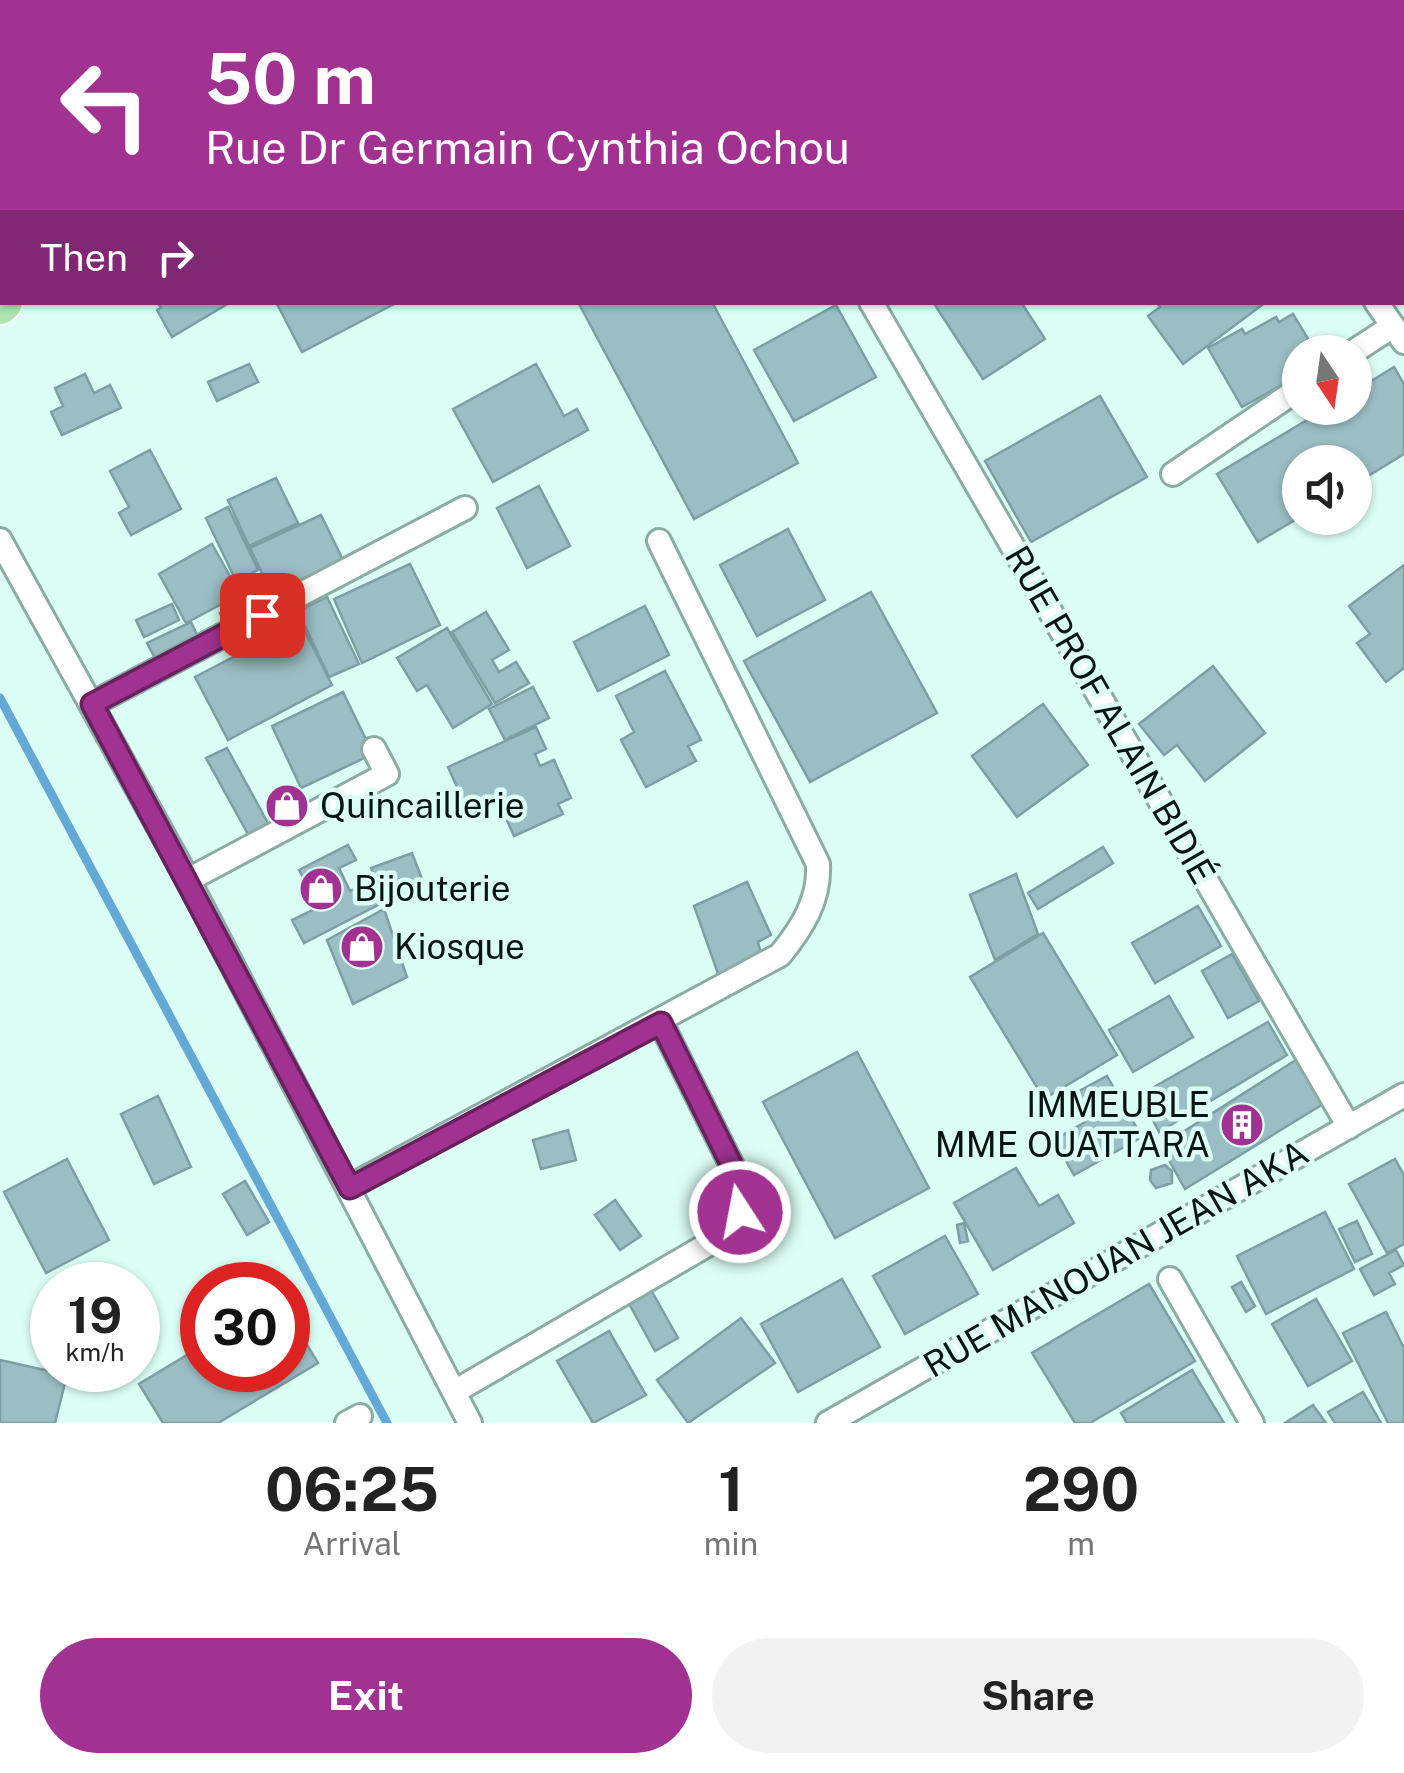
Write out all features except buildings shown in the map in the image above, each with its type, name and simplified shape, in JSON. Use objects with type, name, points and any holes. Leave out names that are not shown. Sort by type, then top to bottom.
[{"type":"street","name":"RUE PROF ALAIN BIDIÉ","points":[[873,305],[1349,1127]]},
{"type":"street","points":[[1372,345],[1399,334],[1378,305]]},
{"type":"street","points":[[1173,474],[1282,400]]},
{"type":"street","points":[[92,704],[466,508]]},
{"type":"street","points":[[0,540],[188,880],[470,1423]]},
{"type":"street","points":[[350,1188],[780,956],[799,932],[820,887],[818,864],[658,541]]},
{"type":"street","points":[[188,880],[387,774],[374,749]]},
{"type":"street","points":[[454,1392],[719,1238],[740,1212],[742,1186],[661,1023]]},
{"type":"street","name":"RUE MANOUAN JEAN AKA","points":[[828,1423],[1404,1095]]},
{"type":"street","points":[[1170,1279],[1252,1423]]},
{"type":"waterway","points":[[0,698],[387,1423]]},
{"type":"place","name":"Quincaillerie","points":[[287,806]]},
{"type":"place","name":"Bijouterie","points":[[321,889]]},
{"type":"place","name":"Kiosque","points":[[362,947]]},
{"type":"place","name":"IMMEUBLE MME OUATTARA","points":[[1242,1125]]},
{"type":"route","points":[[262,615],[92,704],[350,1188],[661,1023],[742,1186],[740,1212]]}]
